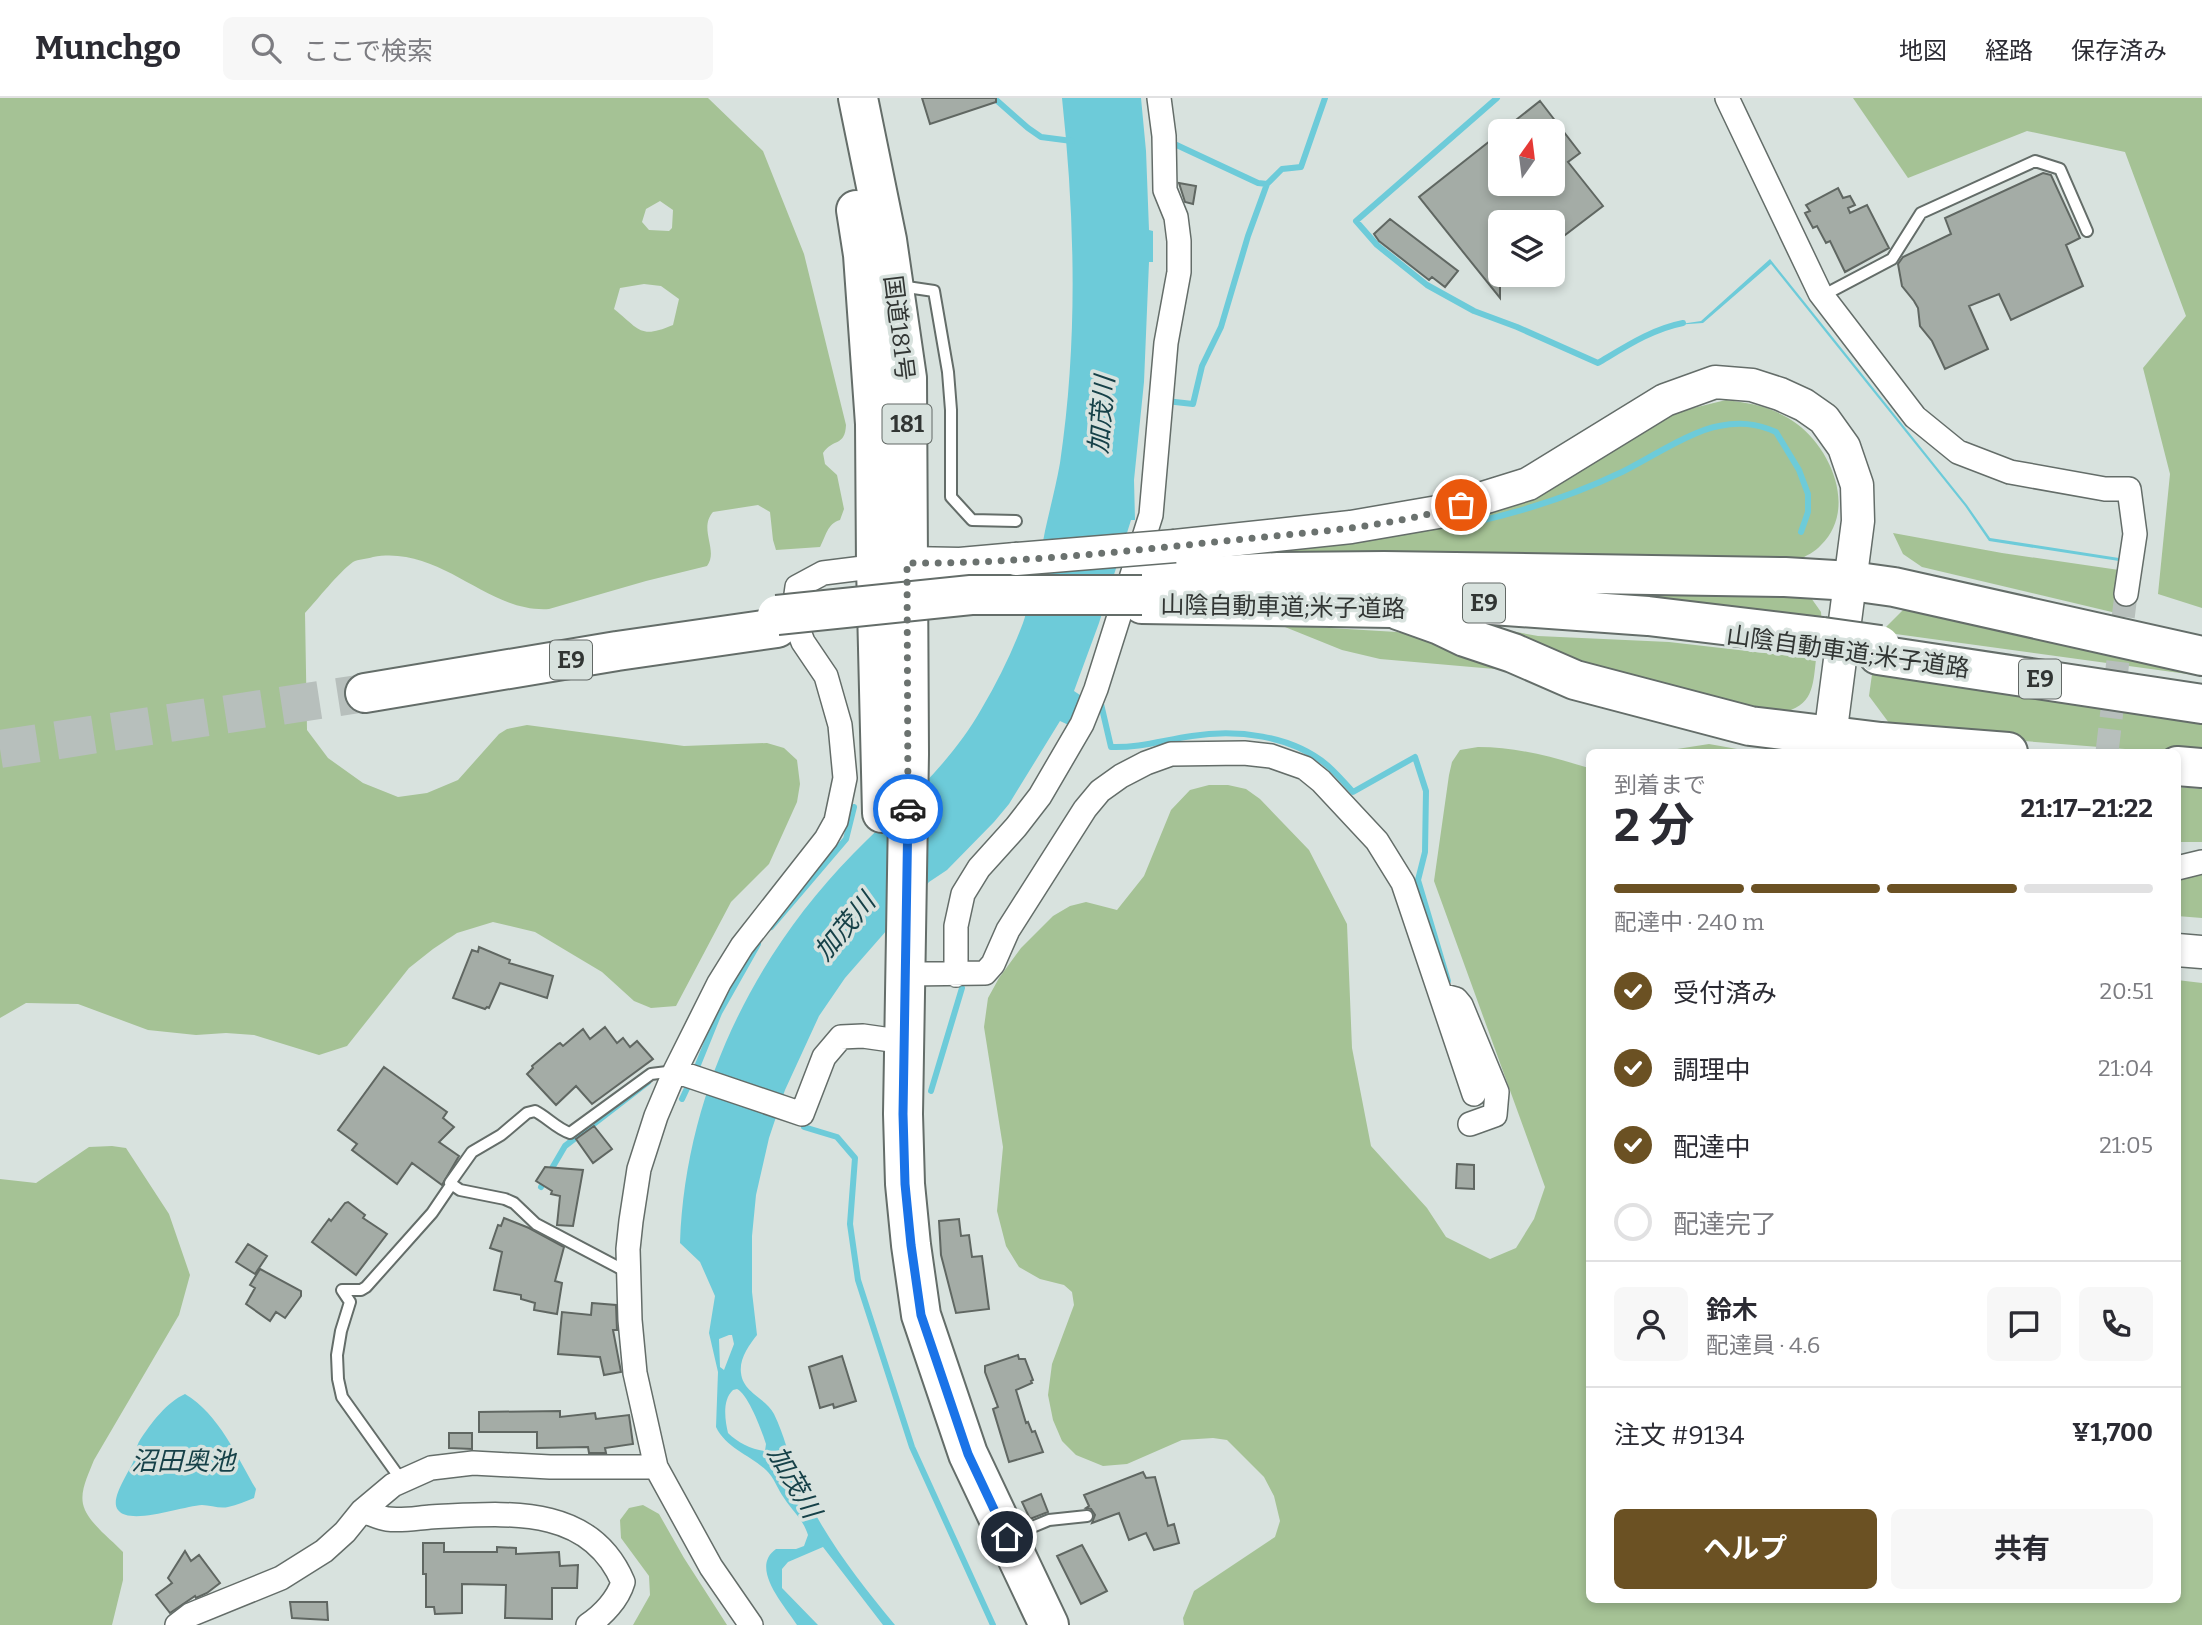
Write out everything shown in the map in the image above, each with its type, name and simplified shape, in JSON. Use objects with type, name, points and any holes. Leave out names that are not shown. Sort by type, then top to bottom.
[{"type":"highway","name":"国道181号","points":[[836,98],[863,255],[875,424],[891,565],[899,969],[882,1185],[894,1294],[932,1424],[1026,1625]]},
{"type":"highway","name":"国道181号","points":[[858,98],[887,240],[907,378],[891,565]]},
{"type":"highway","points":[[1143,593],[1278,572],[1785,577],[1851,581],[1939,596],[2202,656]]},
{"type":"highway","name":"山陰自動車道;米子道路","points":[[777,622],[1013,611],[1143,593],[1392,608],[1823,641]]},
{"type":"highway","name":"山陰自動車道;米子道路","points":[[365,685],[971,595],[1143,593],[1393,597],[1648,616],[1823,641],[2202,704]]},
{"type":"highway","points":[[1392,608],[1513,653],[1575,680],[1750,726],[1830,744],[1881,742],[1970,749]]},
{"type":"highway","name":"山陰自動車道;米子道路","points":[[1879,650],[2202,692]]},
{"type":"highway","points":[[2181,766],[2202,768]]},
{"type":"highway","name":"国道181号","points":[[895,1040],[905,1184],[921,1315],[968,1454],[1049,1625]]},
{"type":"street","points":[[956,975],[956,926],[963,894],[979,869],[1040,796],[1082,724],[1096,689],[1151,515],[1166,343],[1179,272],[1176,217],[1165,190],[1164,136],[1159,98]]},
{"type":"street","points":[[1727,98],[1822,296],[1915,417],[1958,452],[2010,472],[2105,489],[2129,489],[2135,534],[2126,594]]},
{"type":"street","points":[[751,1625],[711,1567],[656,1466],[635,1373],[630,1320],[631,1221],[639,1169],[656,1116],[682,1073],[719,984],[742,946],[826,839],[836,821],[845,778],[841,725],[826,676],[803,642],[793,616],[797,587],[824,573],[891,565],[960,564],[1175,546],[1351,527],[1438,512],[1528,484],[1665,400],[1715,382],[1752,385],[1804,405],[1824,419],[1844,447],[1857,485],[1858,521],[1830,744]]},
{"type":"street","points":[[899,969],[956,975],[985,973],[993,964],[1008,930],[1085,810],[1100,792],[1121,776],[1171,754],[1244,753],[1271,756],[1305,768],[1321,781],[1377,841],[1402,883],[1474,1094]]},
{"type":"street","points":[[2181,866],[2202,862]]},
{"type":"street","points":[[2181,950],[2202,952]]},
{"type":"street","points":[[1441,995],[1455,999],[1461,1005],[1497,1092],[1495,1115],[1470,1124]]},
{"type":"street","points":[[682,1073],[802,1114],[824,1057],[841,1037],[863,1035],[895,1040]]},
{"type":"street","points":[[190,1622],[281,1578],[324,1550],[345,1532],[362,1511],[393,1485],[431,1468],[473,1463],[564,1467],[656,1466]]},
{"type":"street","points":[[362,1511],[387,1519],[491,1514],[562,1522],[581,1530],[605,1551],[623,1582],[620,1593],[597,1619],[588,1625]]},
{"type":"lane","points":[[1822,296],[1892,260],[1921,213],[2035,161],[2060,169],[2087,231]]},
{"type":"lane","points":[[894,285],[934,291],[950,397],[951,497],[972,520],[1016,521]]},
{"type":"lane","points":[[402,1481],[342,1397],[337,1355],[349,1302],[342,1290],[361,1290],[366,1287],[432,1213],[451,1185],[451,1179],[472,1152],[500,1135],[527,1113],[535,1111],[570,1133],[651,1074],[682,1073]]},
{"type":"lane","points":[[451,1185],[460,1190],[514,1203],[536,1224],[629,1273]]},
{"type":"lane","points":[[1007,1537],[1048,1520],[1087,1516]]},
{"type":"green space","points":[[0,98],[708,98],[763,151],[804,254],[846,425],[841,440],[823,453],[825,464],[837,475],[844,509],[840,520],[830,527],[820,547],[776,550],[770,512],[758,505],[713,512],[707,525],[711,553],[707,566],[549,609],[526,607],[505,601],[442,569],[398,556],[373,557],[353,562],[305,613],[307,730],[328,758],[363,783],[398,797],[427,793],[458,780],[499,734],[507,729],[527,725],[684,746],[767,743],[784,748],[797,760],[800,784],[797,802],[769,864],[731,902],[676,1006],[651,1008],[634,1001],[602,972],[535,932],[493,922],[457,933],[433,949],[409,968],[347,1046],[319,1055],[254,1035],[196,1035],[148,1030],[78,1004],[26,1003],[0,1018]],"holes":[[[660,201],[673,210],[672,228],[669,231],[649,230],[642,222],[646,209]],[[644,284],[661,286],[679,299],[673,325],[647,332],[635,327],[614,309],[620,288]]]},
{"type":"green space","points":[[1853,98],[2202,98],[2202,608],[2158,594],[2170,474],[2143,368],[2186,316],[2125,152],[2027,131],[1908,178]]},
{"type":"green space","points":[[1726,400],[1763,407],[1789,418],[1810,435],[1829,464],[1836,481],[1838,498],[1832,531],[1813,552],[1798,560],[1141,561],[1413,533],[1462,524],[1524,501],[1673,413]]},
{"type":"green space","points":[[1893,533],[2002,553],[2119,570],[2116,613],[1922,567],[1903,554]]},
{"type":"green space","points":[[1380,581],[1809,595],[1821,612],[1822,625]]},
{"type":"green space","points":[[1910,603],[2202,666],[2202,676],[1881,632]]},
{"type":"green space","points":[[1280,625],[1397,632],[1479,652],[1528,672],[1380,659],[1342,650]]},
{"type":"green space","points":[[1490,627],[1538,636],[1669,642],[1816,659],[1814,678],[1809,694],[1800,706],[1781,713],[1640,686]]},
{"type":"green space","points":[[1873,667],[2202,713],[2202,755],[2181,753],[2181,749],[2125,749],[1895,731],[1869,696]]},
{"type":"green space","points":[[1709,744],[1737,749],[1677,749]]},
{"type":"green space","points":[[1492,747],[1521,751],[1586,767],[1586,1603],[2181,1603],[2181,980],[2202,983],[2202,1625],[1184,1625],[1183,1618],[1194,1591],[1275,1537],[1280,1521],[1274,1496],[1264,1477],[1227,1440],[1182,1440],[1127,1464],[1103,1466],[1076,1455],[1062,1441],[1053,1420],[1048,1395],[1052,1364],[1074,1305],[1072,1292],[1064,1285],[1040,1279],[1019,1267],[1006,1246],[997,1211],[1003,1147],[984,1027],[988,998],[1021,948],[1053,916],[1070,906],[1086,902],[1117,910],[1144,876],[1171,810],[1190,790],[1209,785],[1246,789],[1260,799],[1309,850],[1347,924],[1352,1048],[1371,1146],[1427,1208],[1446,1237],[1490,1259],[1516,1248],[1534,1219],[1545,1187],[1434,881],[1449,775],[1452,762],[1460,750]]},
{"type":"green space","points":[[2181,787],[2202,789],[2202,842],[2181,842]]},
{"type":"green space","points":[[2202,875],[2202,918],[2181,916],[2181,878]]},
{"type":"green space","points":[[89,1147],[126,1148],[169,1214],[190,1275],[179,1315],[94,1460],[84,1487],[82,1499],[85,1511],[123,1552],[123,1580],[112,1625],[0,1625],[0,1179],[36,1183]]},
{"type":"green space","points":[[643,1505],[659,1514],[727,1625],[633,1625],[650,1595],[649,1576],[621,1538],[620,1520],[629,1508]]},
{"type":"water","name":"加茂川","points":[[1062,98],[1141,98],[1149,230],[1153,231],[1153,262],[1149,262],[1144,382],[1134,480],[1135,520],[1131,520],[1099,623],[1074,691],[1089,701],[1075,728],[1060,721],[1009,804],[994,822],[947,870],[929,882],[845,978],[819,1016],[785,1090],[769,1138],[756,1195],[752,1236],[752,1292],[757,1335],[743,1357],[741,1373],[750,1391],[774,1414],[798,1479],[829,1537],[895,1625],[883,1625],[823,1547],[788,1562],[782,1569],[782,1588],[818,1625],[797,1625],[772,1587],[766,1566],[776,1549],[796,1549],[804,1546],[808,1535],[769,1473],[732,1446],[716,1427],[718,1372],[709,1333],[715,1296],[700,1262],[680,1243],[685,1189],[695,1135],[710,1083],[730,1033],[755,984],[816,895],[939,768],[969,730],[994,687],[1023,623],[1032,585],[1038,574],[1066,418],[1073,281]],"holes":[[[732,1335],[734,1344],[724,1370],[720,1367],[719,1339]],[[737,1389],[746,1398],[754,1414],[766,1444],[765,1451],[745,1445],[728,1433],[725,1416],[727,1399],[733,1390]]]},
{"type":"water","points":[[1770,259],[1967,505],[1990,538],[2119,558],[2119,561],[1989,541],[1965,506],[1771,264],[1703,323],[1674,325],[1701,321]]},
{"type":"water","name":"沼田奥池","points":[[185,1394],[208,1413],[226,1437],[256,1489],[254,1498],[225,1507],[202,1505],[145,1516],[124,1514],[118,1510],[116,1499],[139,1442],[160,1414]]},
{"type":"building","points":[[922,98],[996,98],[996,102],[930,124]]},
{"type":"building","points":[[1540,101],[1554,119],[1517,119]]},
{"type":"building","points":[[1565,134],[1580,153],[1568,162],[1603,206],[1565,235],[1565,210],[1488,210],[1488,283],[1419,197],[1488,142],[1488,196],[1565,196]]},
{"type":"building","points":[[2043,173],[2051,175],[2080,238],[2066,245],[2083,286],[2011,320],[1999,294],[1969,306],[1988,349],[1945,369],[1932,341],[1920,326],[1918,308],[1902,286],[1898,264],[1903,257],[1951,234],[1945,218]]},
{"type":"building","points":[[1179,183],[1196,186],[1193,204],[1185,202]]},
{"type":"building","points":[[1838,188],[1843,198],[1850,196],[1855,205],[1848,208],[1850,213],[1867,205],[1889,248],[1845,272],[1830,241],[1826,243],[1817,226],[1813,228],[1805,213],[1810,211],[1806,205]]},
{"type":"building","points":[[1390,219],[1458,271],[1445,287],[1432,277],[1429,280],[1379,241],[1374,234]]},
{"type":"building","points":[[1491,287],[1500,287],[1500,298]]},
{"type":"building","points":[[479,947],[510,960],[509,963],[553,976],[547,998],[500,983],[489,1008],[453,998],[472,950],[478,952]]},
{"type":"building","points":[[605,1027],[617,1043],[623,1038],[630,1047],[637,1041],[653,1059],[592,1104],[576,1086],[556,1105],[527,1074],[532,1066],[558,1044],[563,1046],[583,1029],[590,1039]]},
{"type":"building","points":[[384,1067],[447,1112],[443,1118],[454,1127],[439,1142],[459,1156],[442,1185],[412,1163],[397,1184],[352,1150],[357,1144],[338,1130]]},
{"type":"building","points":[[594,1126],[612,1149],[593,1163],[576,1139]]},
{"type":"building","points":[[1457,1164],[1474,1165],[1474,1189],[1456,1188]]},
{"type":"building","points":[[545,1167],[583,1170],[573,1226],[557,1225],[560,1196],[551,1194],[552,1191],[536,1181]]},
{"type":"building","points":[[348,1202],[365,1215],[363,1218],[387,1234],[356,1275],[312,1242],[329,1219],[331,1221]]},
{"type":"building","points":[[504,1218],[564,1247],[555,1281],[562,1283],[557,1314],[534,1310],[535,1303],[521,1299],[521,1295],[494,1290],[502,1252],[490,1248],[498,1225],[501,1226]]},
{"type":"building","points":[[959,1219],[961,1236],[969,1235],[972,1257],[982,1256],[989,1309],[956,1313],[941,1255],[939,1221]]},
{"type":"building","points":[[248,1244],[267,1256],[255,1274],[236,1262]]},
{"type":"building","points":[[260,1269],[301,1291],[301,1296],[285,1318],[276,1312],[270,1321],[246,1304],[255,1288],[250,1285]]},
{"type":"building","points":[[592,1303],[616,1305],[617,1330],[613,1330],[621,1372],[604,1375],[600,1357],[558,1354],[562,1312],[591,1315]]},
{"type":"building","points":[[1018,1355],[1019,1359],[1025,1359],[1033,1380],[1016,1390],[1026,1423],[1028,1422],[1032,1432],[1035,1431],[1043,1452],[1009,1462],[993,1409],[998,1407],[985,1366]]},
{"type":"building","points":[[842,1356],[856,1401],[834,1408],[833,1404],[820,1408],[809,1367]]},
{"type":"building","points":[[560,1411],[560,1417],[595,1413],[596,1419],[629,1415],[633,1444],[605,1448],[606,1453],[589,1453],[588,1447],[537,1448],[537,1432],[479,1432],[479,1412]]},
{"type":"building","points":[[449,1433],[472,1433],[472,1449],[449,1448]]},
{"type":"building","points":[[1143,1472],[1146,1478],[1155,1477],[1168,1526],[1174,1524],[1179,1543],[1154,1550],[1146,1533],[1129,1540],[1119,1513],[1092,1523],[1095,1515],[1091,1509],[1086,1508],[1089,1506],[1084,1495]]},
{"type":"building","points":[[1041,1494],[1048,1512],[1030,1519],[1022,1502]]},
{"type":"building","points":[[423,1543],[444,1543],[444,1552],[497,1552],[497,1547],[516,1548],[516,1554],[559,1552],[560,1566],[578,1565],[577,1588],[552,1588],[552,1619],[505,1618],[506,1585],[462,1584],[462,1613],[435,1614],[434,1607],[426,1607]]},
{"type":"building","points":[[1082,1545],[1107,1591],[1081,1604],[1057,1556]]},
{"type":"building","points":[[185,1551],[191,1561],[199,1555],[220,1583],[170,1613],[156,1595],[172,1583],[168,1578]]},
{"type":"building","points":[[290,1602],[327,1602],[328,1620],[292,1618]]},
{"type":"waterway","points":[[994,98],[1041,137],[1072,141]]},
{"type":"waterway","points":[[1168,141],[1258,183],[1267,184],[1282,169],[1301,167],[1325,98]]},
{"type":"waterway","points":[[1497,98],[1356,221],[1377,245],[1427,285],[1474,311],[1598,363],[1650,334],[1683,323]]},
{"type":"waterway","points":[[1166,401],[1193,404],[1202,366],[1221,327],[1248,236],[1267,184]]},
{"type":"waterway","points":[[1475,522],[1568,495],[1622,472],[1697,433],[1719,426],[1741,424],[1776,432],[1799,470],[1808,494],[1808,512],[1801,532]]},
{"type":"waterway","points":[[1096,703],[1101,704],[1111,747],[1209,734],[1262,737],[1280,741],[1313,755],[1353,792],[1415,757],[1426,791],[1425,852],[1418,880],[1448,981]]},
{"type":"waterway","points":[[771,927],[846,839],[854,807]]},
{"type":"waterway","points":[[695,1072],[719,1013],[758,944]]},
{"type":"waterway","points":[[931,1091],[962,988]]},
{"type":"waterway","points":[[541,1187],[565,1146],[648,1082]]},
{"type":"waterway","points":[[682,1099],[690,1082]]},
{"type":"waterway","points":[[804,1127],[837,1137],[855,1158],[850,1224],[858,1280],[912,1447],[993,1625]]},
{"type":"tunnel","points":[[2107,749],[2126,594]]},
{"type":"tunnel","points":[[0,749],[365,693]]},
{"type":"way so far","points":[[908,809],[907,563],[960,564],[1175,546],[1351,527],[1438,512],[1461,505]]},
{"type":"route","points":[[908,809],[903,1114],[905,1184],[911,1245],[921,1315],[968,1454],[1007,1537]]}]
